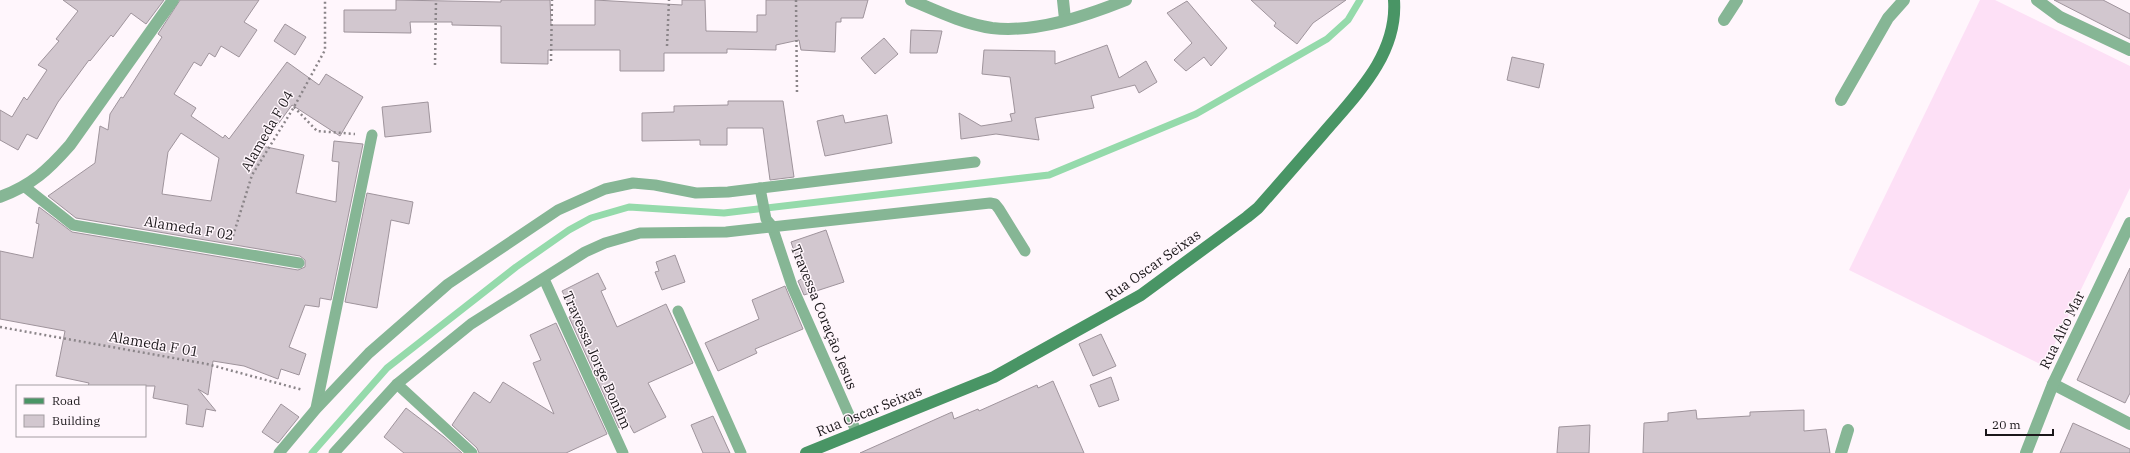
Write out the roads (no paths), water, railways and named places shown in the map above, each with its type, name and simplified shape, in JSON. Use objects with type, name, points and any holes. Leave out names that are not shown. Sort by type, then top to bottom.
[{"type":"main road","name":"Rua Oscar Seixas","points":[[806,453],[994,377],[1141,295],[1258,208],[1362,88],[1374,70],[1385,50],[1392,28],[1395,10],[1394,0]]},
{"type":"street","points":[[0,197],[25,187],[44,173],[70,145],[173,0]]},
{"type":"street","points":[[911,0],[952,17],[991,28],[1035,26],[1108,8],[1126,0]]},
{"type":"street","points":[[1063,0],[1065,19]]},
{"type":"street","points":[[1724,20],[1737,0]]},
{"type":"street","points":[[1841,100],[1888,18],[1904,0]]},
{"type":"street","points":[[2037,0],[2060,17],[2130,50]]},
{"type":"street","name":"Rua Alto Mar","points":[[2026,453],[2053,384],[2130,223]]},
{"type":"street","points":[[2053,384],[2130,424]]},
{"type":"street","points":[[1841,453],[1848,430]]},
{"type":"lane","points":[[316,408],[372,135]]},
{"type":"lane","points":[[279,453],[316,408],[369,353],[448,284],[533,226],[577,200],[604,189],[633,183],[655,185],[696,193],[761,193],[975,162]]},
{"type":"lane","name":"Alameda F 02","points":[[25,187],[73,225],[230,250],[299,263]]},
{"type":"lane","name":"Travessa Coração Jesus","points":[[761,193],[769,222],[792,286],[857,433]]},
{"type":"lane","points":[[334,453],[397,384],[471,324],[585,252],[628,236],[640,233],[726,232],[769,222],[990,203],[995,204],[999,209],[1024,251]]},
{"type":"lane","name":"Travessa Jorge Bonfim","points":[[544,279],[623,453]]},
{"type":"lane","points":[[678,311],[741,453]]},
{"type":"lane","points":[[397,384],[472,453]]},
{"type":"waterway","points":[[312,453],[387,368],[516,267],[569,230],[591,218],[629,207],[724,213],[1049,175],[1196,114],[1327,39],[1348,20],[1360,0]]}]
